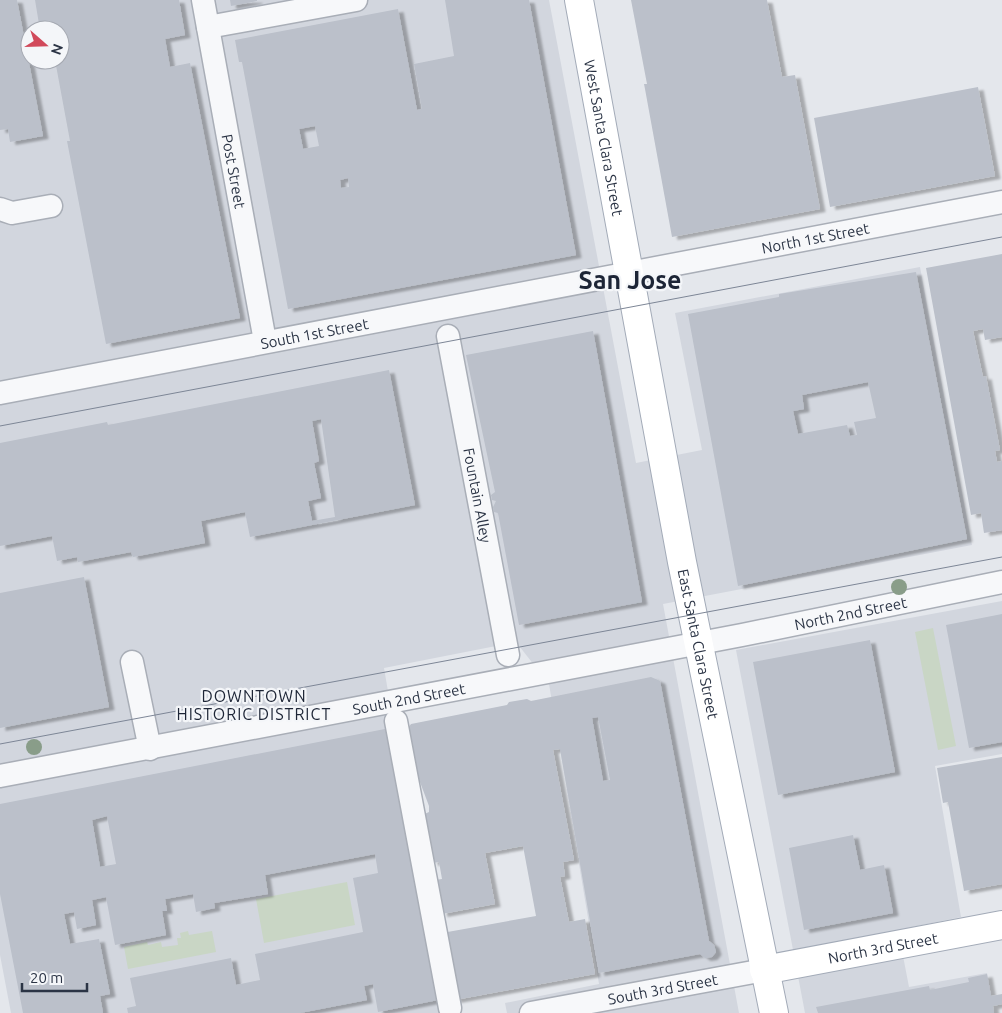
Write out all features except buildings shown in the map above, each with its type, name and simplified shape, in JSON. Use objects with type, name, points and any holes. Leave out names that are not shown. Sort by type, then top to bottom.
[{"type":"main road","name":"West Santa Clara Street","points":[[579,0],[629,274]]},
{"type":"main road","name":"East Santa Clara Street","points":[[629,274],[699,644],[774,1013]]},
{"type":"main road","name":"North 3rd Street","points":[[764,970],[1002,925]]},
{"type":"street","name":"Post Street","points":[[203,0],[265,341]]},
{"type":"street","points":[[208,27],[356,0]]},
{"type":"street","name":"North 1st Street","points":[[629,274],[1002,202]]},
{"type":"street","points":[[0,209],[12,213],[52,206]]},
{"type":"street","name":"South 1st Street","points":[[0,392],[629,274]]},
{"type":"street","name":"Fountain Alley","points":[[448,336],[508,655]]},
{"type":"street","name":"North 2nd Street","points":[[699,644],[1002,582]]},
{"type":"street","name":"South 2nd Street","points":[[0,776],[699,644]]},
{"type":"street","points":[[132,662],[150,749]]},
{"type":"street","points":[[396,721],[450,1008]]},
{"type":"street","name":"South 3rd Street","points":[[531,1013],[588,1008],[764,970]]},
{"type":"shaded area","points":[[0,0],[549,0],[636,463],[702,450],[675,313],[920,267],[972,545],[663,604],[739,1013],[507,1013],[505,1003],[599,984],[549,684],[516,642],[384,668],[443,1013],[11,1013],[0,955]]},
{"type":"shaded area","points":[[1002,601],[1002,754],[935,766],[961,917],[898,930],[909,987],[987,973],[994,1013],[805,1013],[736,650]]},
{"type":"green space","points":[[933,628],[956,746],[938,750],[915,632]]},
{"type":"green space","points":[[347,882],[355,925],[264,943],[256,899]]},
{"type":"green space","points":[[188,931],[189,935],[212,931],[216,952],[128,969],[124,947],[147,942],[148,945],[161,942],[162,947],[178,945],[177,938],[181,938],[180,933]]},
{"type":"tram line","points":[[0,426],[1002,237]]},
{"type":"tram line","points":[[0,744],[1002,557]]},
{"type":"district","name":"San Jose","points":[[630,280]]},
{"type":"district","name":"DOWNTOWN HISTORIC DISTRICT","points":[[254,705]]}]
